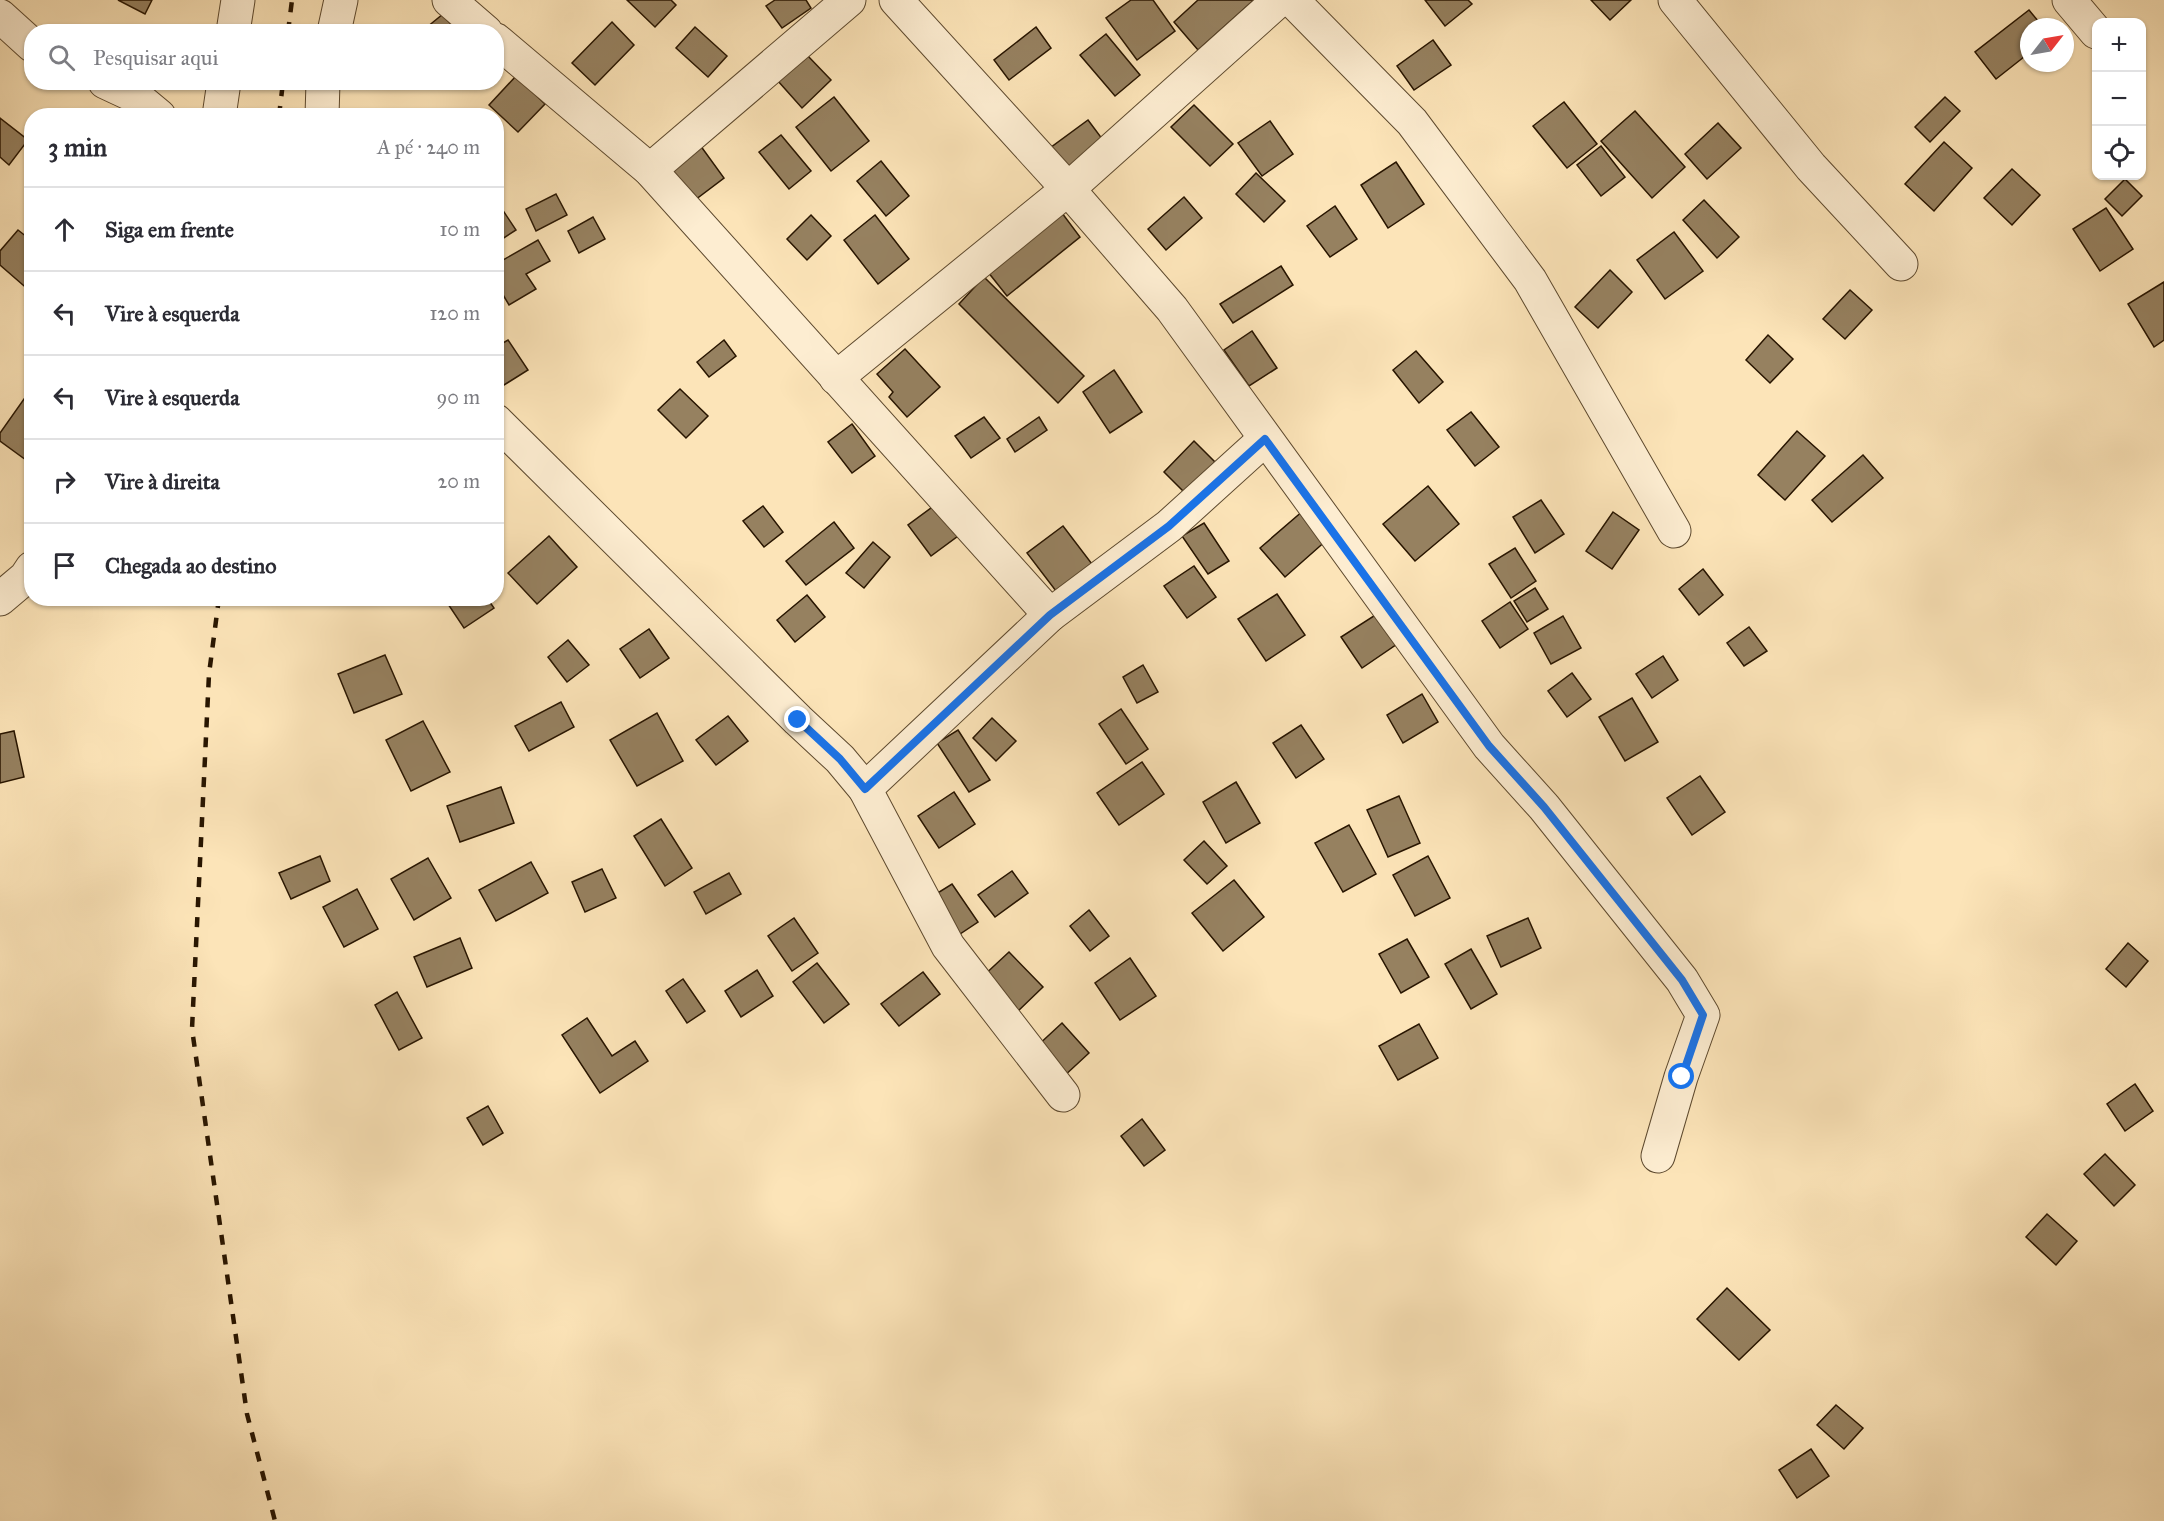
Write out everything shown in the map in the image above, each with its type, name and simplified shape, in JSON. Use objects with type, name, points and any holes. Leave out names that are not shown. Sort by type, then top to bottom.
[{"type":"street","points":[[234,24],[238,0]]},
{"type":"street","points":[[336,24],[341,0]]},
{"type":"street","points":[[449,0],[477,24]]},
{"type":"street","points":[[650,170],[849,0]]},
{"type":"street","points":[[896,0],[1068,189],[1172,309],[1489,746],[1544,807],[1675,972],[1703,1015],[1658,1156]]},
{"type":"street","points":[[836,378],[1068,189],[1279,0]]},
{"type":"street","points":[[1292,0],[1412,122],[1530,280],[1674,531]]},
{"type":"street","points":[[1675,0],[1811,167],[1901,264]]},
{"type":"street","points":[[2069,0],[2092,27]]},
{"type":"street","points":[[0,16],[24,38]]},
{"type":"street","points":[[504,47],[650,170],[1050,615]]},
{"type":"street","points":[[122,90],[135,96],[149,108]]},
{"type":"street","points":[[220,108],[223,90]]},
{"type":"street","points":[[322,108],[323,90]]},
{"type":"street","points":[[504,429],[789,712],[840,759],[865,789],[948,946],[1063,1095]]},
{"type":"street","points":[[865,789],[1050,615],[1169,526],[1265,439]]},
{"type":"street","points":[[0,599],[24,579]]},
{"type":"building","points":[[118,0],[152,0],[145,14]]},
{"type":"building","points":[[627,0],[671,0],[676,5],[655,27]]},
{"type":"building","points":[[775,0],[806,0],[811,8],[782,28],[766,6]]},
{"type":"building","points":[[1131,0],[1153,0],[1175,31],[1137,60],[1106,18]]},
{"type":"building","points":[[1198,0],[1254,0],[1198,50],[1174,22]]},
{"type":"building","points":[[1425,0],[1468,0],[1472,4],[1445,26]]},
{"type":"building","points":[[1591,0],[1631,0],[1610,20]]},
{"type":"building","points":[[2029,10],[2036,18],[2020,18],[2020,60],[1996,79],[1975,52]]},
{"type":"building","points":[[443,14],[451,24],[431,24]]},
{"type":"building","points":[[612,22],[634,45],[595,85],[572,63]]},
{"type":"building","points":[[695,27],[727,56],[708,77],[676,48]]},
{"type":"building","points":[[1036,27],[1051,48],[1009,80],[994,60]]},
{"type":"building","points":[[1106,34],[1140,75],[1115,96],[1080,55]]},
{"type":"building","points":[[1433,40],[1451,65],[1414,90],[1397,66]]},
{"type":"building","points":[[807,55],[831,80],[802,108],[778,81]]},
{"type":"building","points":[[516,76],[545,104],[518,132],[504,119],[504,108],[492,108],[489,105]]},
{"type":"building","points":[[834,97],[869,141],[831,171],[796,127]]},
{"type":"building","points":[[1945,97],[1960,111],[1930,142],[1915,127]]},
{"type":"building","points":[[1564,102],[1597,144],[1567,168],[1533,126]]},
{"type":"building","points":[[1194,105],[1233,144],[1210,166],[1171,127]]},
{"type":"building","points":[[1635,111],[1685,167],[1652,198],[1601,141]]},
{"type":"building","points":[[0,118],[24,137],[24,145],[9,165],[0,157]]},
{"type":"building","points":[[1088,120],[1103,140],[1066,169],[1050,148]]},
{"type":"building","points":[[1270,121],[1293,154],[1262,176],[1238,143]]},
{"type":"building","points":[[1718,123],[1741,148],[1707,179],[1685,154]]},
{"type":"building","points":[[781,135],[811,171],[789,189],[759,152]]},
{"type":"building","points":[[1944,142],[1972,168],[1934,211],[1905,184]]},
{"type":"building","points":[[700,145],[724,178],[691,203],[667,170]]},
{"type":"building","points":[[1601,146],[1625,177],[1601,196],[1577,165]]},
{"type":"building","points":[[881,161],[909,196],[886,216],[857,181]]},
{"type":"building","points":[[1396,162],[1424,204],[1388,228],[1361,185]]},
{"type":"building","points":[[2012,169],[2040,195],[2012,225],[1984,198]]},
{"type":"building","points":[[1256,173],[1285,201],[1264,222],[1236,194]]},
{"type":"building","points":[[2124,180],[2142,196],[2122,216],[2105,199]]},
{"type":"building","points":[[556,194],[567,215],[536,231],[526,209]]},
{"type":"building","points":[[1184,197],[1202,218],[1166,250],[1148,229]]},
{"type":"building","points":[[1704,200],[1739,237],[1717,258],[1683,220]]},
{"type":"building","points":[[1335,206],[1357,239],[1330,257],[1307,226]]},
{"type":"building","points":[[2106,208],[2133,249],[2100,271],[2073,229]]},
{"type":"building","points":[[504,212],[516,230],[504,238]]},
{"type":"building","points":[[1062,213],[1080,237],[1007,296],[988,272]]},
{"type":"building","points":[[811,215],[831,236],[807,260],[787,239]]},
{"type":"building","points":[[875,215],[909,259],[878,284],[844,240]]},
{"type":"building","points":[[593,217],[605,239],[579,253],[568,231]]},
{"type":"building","points":[[18,230],[24,235],[24,286],[0,265],[0,251]]},
{"type":"building","points":[[1674,232],[1703,271],[1665,299],[1637,260]]},
{"type":"building","points":[[538,240],[550,261],[526,274],[536,289],[509,305],[504,297],[504,259]]},
{"type":"building","points":[[1281,266],[1293,285],[1233,323],[1220,304]]},
{"type":"building","points":[[1610,270],[1632,292],[1598,328],[1575,307]]},
{"type":"building","points":[[984,277],[1084,376],[1058,403],[959,304]]},
{"type":"building","points":[[2164,282],[2164,340],[2154,347],[2128,304]]},
{"type":"building","points":[[1850,290],[1872,310],[1845,339],[1823,319]]},
{"type":"building","points":[[1252,331],[1277,368],[1249,386],[1224,350]]},
{"type":"building","points":[[1768,335],[1793,359],[1770,383],[1746,360]]},
{"type":"building","points":[[508,340],[528,370],[504,385],[504,342]]},
{"type":"building","points":[[724,340],[736,356],[709,377],[697,362]]},
{"type":"building","points":[[905,349],[940,387],[907,417],[889,397],[893,392],[877,374]]},
{"type":"building","points":[[1416,351],[1443,382],[1419,403],[1393,370]]},
{"type":"building","points":[[1114,370],[1142,412],[1110,433],[1083,392]]},
{"type":"building","points":[[680,389],[708,416],[686,438],[658,410]]},
{"type":"building","points":[[24,399],[24,459],[0,441],[0,433]]},
{"type":"building","points":[[1471,412],[1499,447],[1475,466],[1447,430]]},
{"type":"building","points":[[984,417],[1000,438],[971,458],[955,436]]},
{"type":"building","points":[[1039,417],[1047,430],[1015,452],[1007,439]]},
{"type":"building","points":[[852,424],[875,456],[852,473],[828,442]]},
{"type":"building","points":[[1797,431],[1825,456],[1785,500],[1758,475]]},
{"type":"building","points":[[1194,441],[1215,462],[1185,493],[1164,472]]},
{"type":"building","points":[[1863,455],[1883,478],[1832,522],[1812,500]]},
{"type":"building","points":[[1428,486],[1459,524],[1415,561],[1383,524]]},
{"type":"building","points":[[1541,500],[1564,534],[1535,553],[1513,517]]},
{"type":"building","points":[[935,505],[958,536],[931,556],[908,525]]},
{"type":"building","points":[[763,506],[783,532],[764,547],[743,521]]},
{"type":"building","points":[[1304,510],[1328,539],[1285,577],[1260,548]]},
{"type":"building","points":[[1613,512],[1639,530],[1612,569],[1586,551]]},
{"type":"building","points":[[834,522],[854,548],[806,585],[786,561]]},
{"type":"building","points":[[1204,523],[1229,561],[1208,574],[1182,536]]},
{"type":"building","points":[[1063,526],[1092,564],[1056,591],[1027,553]]},
{"type":"building","points":[[549,536],[577,567],[537,604],[508,573]]},
{"type":"building","points":[[873,542],[890,557],[864,588],[846,573]]},
{"type":"building","points":[[1515,548],[1536,581],[1511,598],[1489,564]]},
{"type":"building","points":[[1194,566],[1216,597],[1187,618],[1164,586]]},
{"type":"building","points":[[1703,569],[1723,595],[1699,615],[1679,589]]},
{"type":"building","points":[[1535,588],[1548,609],[1527,622],[1514,601]]},
{"type":"building","points":[[1277,594],[1305,635],[1266,661],[1238,619]]},
{"type":"building","points":[[807,595],[825,617],[795,642],[777,620]]},
{"type":"building","points":[[1510,602],[1528,629],[1500,648],[1482,621]]},
{"type":"building","points":[[449,606],[493,606],[494,608],[464,628]]},
{"type":"building","points":[[1380,612],[1400,642],[1362,668],[1341,637]]},
{"type":"building","points":[[1563,616],[1581,648],[1551,664],[1534,633]]},
{"type":"building","points":[[1749,627],[1767,651],[1744,666],[1727,643]]},
{"type":"building","points":[[649,629],[669,658],[640,678],[620,649]]},
{"type":"building","points":[[568,640],[589,665],[567,682],[548,657]]},
{"type":"building","points":[[385,655],[402,694],[354,713],[338,674]]},
{"type":"building","points":[[1663,656],[1678,680],[1652,698],[1636,674]]},
{"type":"building","points":[[1143,665],[1158,692],[1137,703],[1123,677]]},
{"type":"building","points":[[1572,673],[1591,699],[1567,717],[1548,691]]},
{"type":"building","points":[[1422,694],[1438,722],[1403,743],[1387,715]]},
{"type":"building","points":[[1632,698],[1658,742],[1625,761],[1599,717]]},
{"type":"building","points":[[561,702],[574,727],[529,751],[515,726]]},
{"type":"building","points":[[1121,709],[1148,749],[1126,764],[1099,724]]},
{"type":"building","points":[[657,713],[683,761],[637,786],[610,740]]},
{"type":"building","points":[[728,716],[748,741],[716,765],[696,740]]},
{"type":"building","points":[[992,718],[1016,741],[996,761],[973,738]]},
{"type":"building","points":[[423,721],[450,772],[411,791],[386,740]]},
{"type":"building","points":[[1301,725],[1324,759],[1296,778],[1273,743]]},
{"type":"building","points":[[958,730],[990,780],[969,792],[937,743]]},
{"type":"building","points":[[14,731],[24,777],[0,783],[0,734]]},
{"type":"building","points":[[1142,762],[1164,794],[1119,825],[1097,793]]},
{"type":"building","points":[[1700,776],[1725,812],[1692,835],[1667,798]]},
{"type":"building","points":[[1236,782],[1260,823],[1226,843],[1203,802]]},
{"type":"building","points":[[501,787],[514,823],[460,842],[447,806]]},
{"type":"building","points":[[954,792],[975,824],[939,848],[918,816]]},
{"type":"building","points":[[1399,796],[1420,843],[1388,857],[1367,810]]},
{"type":"building","points":[[661,819],[692,868],[665,886],[634,836]]},
{"type":"building","points":[[1349,825],[1376,874],[1343,892],[1315,843]]},
{"type":"building","points":[[1204,841],[1227,866],[1207,884],[1184,860]]},
{"type":"building","points":[[320,856],[330,881],[291,899],[279,873]]},
{"type":"building","points":[[1428,856],[1450,898],[1415,916],[1393,875]]},
{"type":"building","points":[[428,858],[451,898],[414,920],[391,879]]},
{"type":"building","points":[[531,862],[548,893],[496,921],[479,890]]},
{"type":"building","points":[[602,869],[616,898],[585,912],[572,882]]},
{"type":"building","points":[[1012,871],[1028,893],[995,917],[978,895]]},
{"type":"building","points":[[729,873],[741,894],[706,914],[694,892]]},
{"type":"building","points":[[1234,880],[1264,917],[1223,951],[1192,913]]},
{"type":"building","points":[[952,884],[978,922],[954,938],[928,899]]},
{"type":"building","points":[[357,889],[378,929],[344,947],[323,907]]},
{"type":"building","points":[[1089,910],[1109,936],[1090,951],[1070,926]]},
{"type":"building","points":[[794,918],[818,953],[792,971],[768,936]]},
{"type":"building","points":[[1528,918],[1541,948],[1501,967],[1487,936]]},
{"type":"building","points":[[460,938],[472,968],[427,987],[414,957]]},
{"type":"building","points":[[1407,939],[1429,977],[1401,993],[1379,954]]},
{"type":"building","points":[[2128,943],[2148,961],[2126,987],[2106,969]]},
{"type":"building","points":[[1471,949],[1497,994],[1471,1009],[1445,964]]},
{"type":"building","points":[[1009,952],[1043,987],[1014,1015],[980,979]]},
{"type":"building","points":[[1130,958],[1156,996],[1120,1020],[1095,983]]},
{"type":"building","points":[[817,963],[849,1004],[824,1023],[793,982]]},
{"type":"building","points":[[757,970],[773,996],[741,1017],[725,991]]},
{"type":"building","points":[[923,972],[940,994],[899,1026],[881,1004]]},
{"type":"building","points":[[683,979],[705,1011],[687,1023],[666,991]]},
{"type":"building","points":[[397,992],[422,1038],[399,1050],[375,1005]]},
{"type":"building","points":[[587,1018],[612,1056],[635,1041],[648,1061],[600,1093],[562,1035]]},
{"type":"building","points":[[1062,1023],[1089,1053],[1062,1078],[1035,1048]]},
{"type":"building","points":[[1419,1024],[1438,1058],[1398,1080],[1379,1046]]},
{"type":"building","points":[[2135,1084],[2153,1111],[2125,1131],[2107,1104]]},
{"type":"building","points":[[488,1106],[503,1133],[483,1145],[467,1118]]},
{"type":"building","points":[[1142,1119],[1165,1150],[1144,1166],[1121,1136]]},
{"type":"building","points":[[2105,1154],[2135,1185],[2114,1206],[2084,1174]]},
{"type":"building","points":[[2047,1214],[2077,1241],[2056,1265],[2026,1237]]},
{"type":"building","points":[[1727,1288],[1770,1330],[1739,1360],[1697,1319]]},
{"type":"building","points":[[1836,1405],[1863,1428],[1844,1449],[1817,1425]]},
{"type":"building","points":[[1811,1449],[1829,1476],[1797,1498],[1779,1470]]},
{"type":"railway","points":[[289,24],[292,0]]},
{"type":"railway","points":[[280,108],[282,90]]},
{"type":"railway","points":[[218,606],[209,674],[192,1029],[247,1414],[275,1521]]},
{"type":"route","points":[[798,720],[840,759],[865,789],[1050,615],[1169,526],[1265,439],[1489,746],[1544,807],[1682,980],[1703,1015],[1682,1077]]}]
